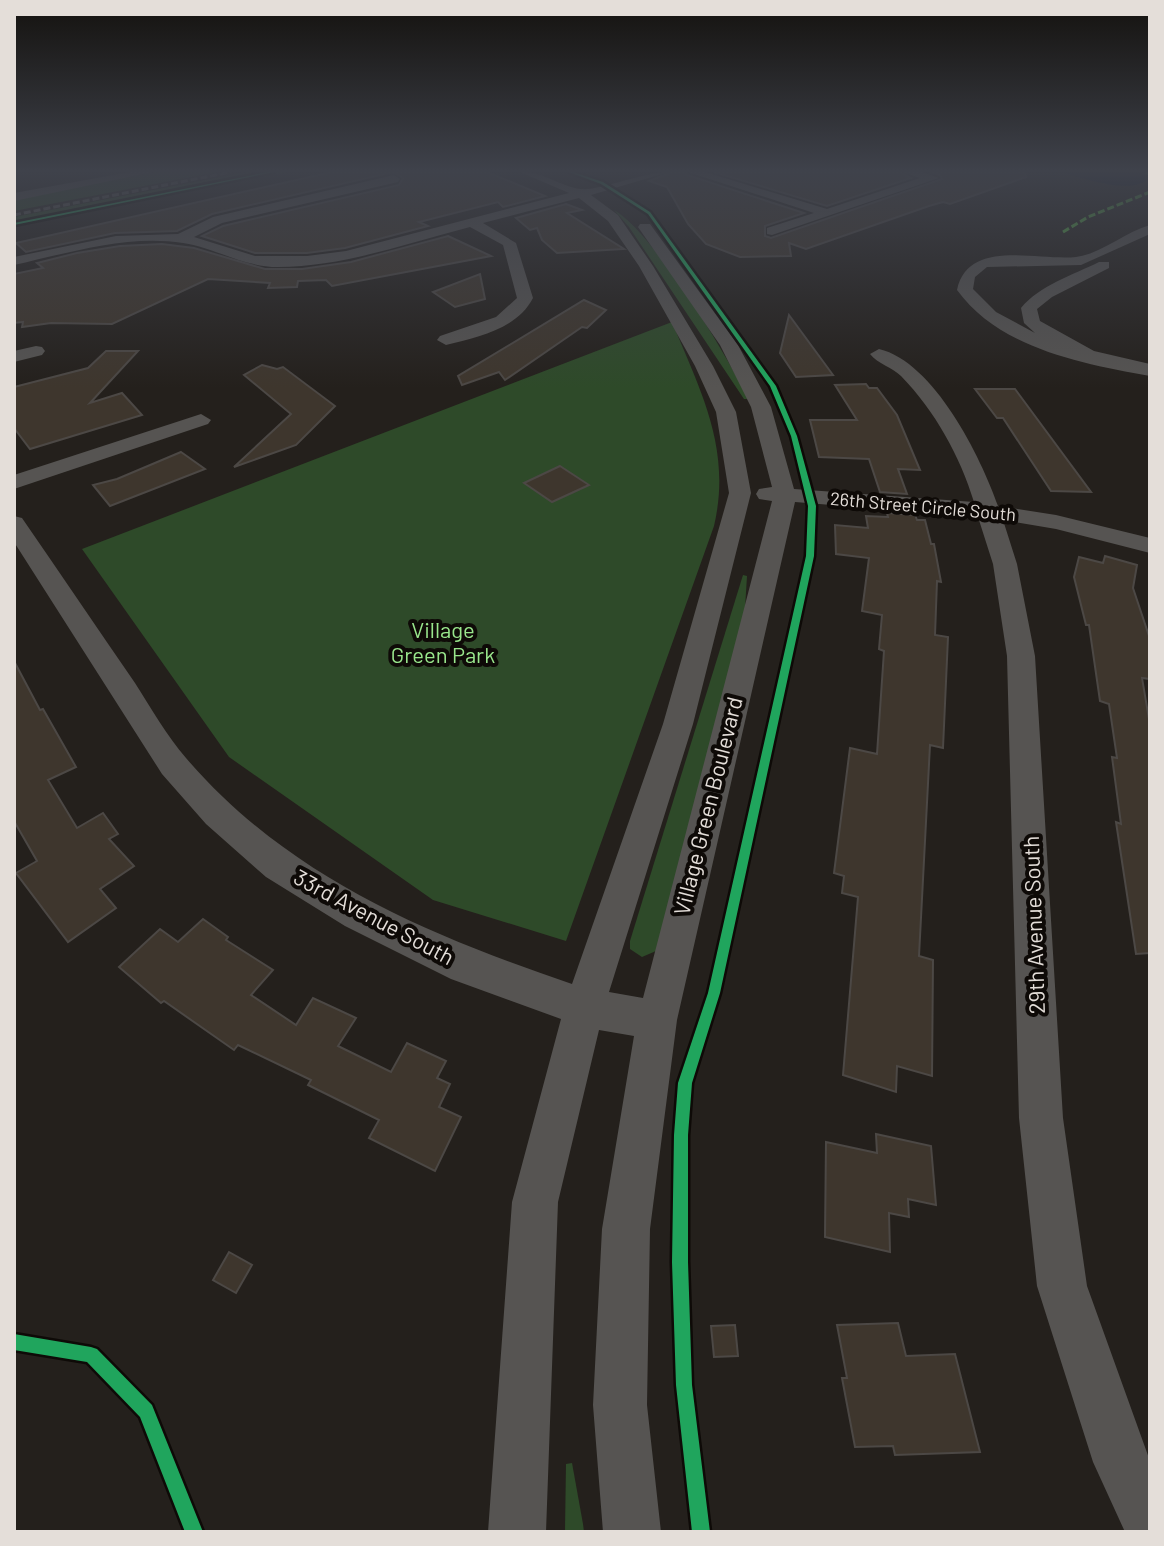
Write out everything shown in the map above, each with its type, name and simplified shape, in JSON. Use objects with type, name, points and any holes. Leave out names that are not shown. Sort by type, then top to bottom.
[{"type":"street","points":[[14,261],[99,244]]},
{"type":"street","points":[[209,244],[246,259],[276,263],[346,255],[387,244]]},
{"type":"street","points":[[446,340],[513,314],[523,305],[525,298],[509,244]]},
{"type":"street","points":[[517,1532],[535,1202],[584,1008],[678,724],[740,493],[726,412],[704,366],[631,244]]},
{"type":"street","name":"Village Green Boulevard","points":[[632,1532],[620,1405],[626,1229],[657,1020],[785,495],[761,407],[729,345],[657,244]]},
{"type":"street","points":[[1117,244],[1081,261],[983,263],[968,275],[965,290],[978,309],[1009,328],[1090,358],[1150,368]]},
{"type":"street","points":[[1090,358],[1054,341],[1032,323],[1029,308],[1046,294],[1146,244]]},
{"type":"street","points":[[14,357],[36,351]]},
{"type":"street","name":"29th Avenue South","points":[[879,354],[904,369],[929,396],[977,476],[1005,564],[1021,656],[1041,1118],[1062,1286],[1121,1462],[1150,1521]]},
{"type":"street","points":[[14,482],[201,420]]},
{"type":"street","name":"26th Street Circle South","points":[[740,493],[986,509],[1066,524],[1150,546]]},
{"type":"street","name":"33rd Avenue South","points":[[14,523],[173,765],[218,814],[266,855],[358,914],[465,966],[584,1008],[657,1020]]},
{"type":"green space","points":[[640,244],[650,244],[688,296],[748,399],[744,399]]},
{"type":"green space","name":"Village Green Park","points":[[672,322],[711,421],[719,471],[719,498],[714,526],[566,941],[433,900],[229,757],[82,549]]},
{"type":"green space","points":[[743,575],[747,576],[744,625],[656,951],[642,957],[630,949],[630,941]]},
{"type":"green space","points":[[572,1463],[584,1532],[565,1532],[566,1464]]},
{"type":"building","points":[[17,244],[63,244],[26,252]]},
{"type":"building","points":[[163,244],[194,248],[265,269],[302,269],[351,262],[418,244],[466,244],[491,256],[332,286],[326,280],[298,281],[297,287],[268,288],[270,283],[208,279],[112,324],[51,323],[22,327],[23,322],[14,323],[14,274],[43,268],[37,263],[77,253],[120,246]]},
{"type":"building","points":[[227,244],[360,244],[307,253],[255,253]]},
{"type":"building","points":[[547,244],[616,244],[624,249],[557,253]]},
{"type":"building","points":[[706,244],[789,244],[791,256],[740,257]]},
{"type":"building","points":[[792,244],[820,244],[806,249]]},
{"type":"building","points":[[480,274],[485,299],[455,307],[433,292]]},
{"type":"building","points":[[584,300],[606,310],[587,328],[582,327],[505,380],[499,372],[462,385],[458,376]]},
{"type":"building","points":[[789,315],[833,375],[796,377],[780,353]]},
{"type":"building","points":[[106,351],[138,351],[90,403],[122,393],[142,415],[30,449],[14,428],[14,387],[88,368]]},
{"type":"building","points":[[262,365],[277,369],[283,367],[335,406],[296,445],[234,467],[291,414],[244,375]]},
{"type":"building","points":[[866,384],[869,388],[877,388],[897,415],[920,470],[898,469],[907,494],[880,492],[869,459],[819,457],[810,420],[857,420],[835,385]]},
{"type":"building","points":[[975,389],[1015,389],[1091,492],[1051,491],[1003,418],[997,418]]},
{"type":"building","points":[[181,452],[205,469],[110,506],[93,485],[117,479]]},
{"type":"building","points":[[560,466],[589,485],[552,502],[524,483]]},
{"type":"building","points":[[887,513],[915,515],[917,520],[925,520],[931,544],[934,544],[941,582],[937,581],[935,635],[948,637],[943,748],[930,745],[919,956],[933,960],[932,1076],[897,1066],[896,1092],[843,1075],[858,897],[842,893],[844,876],[834,873],[850,748],[877,754],[884,651],[879,649],[882,615],[862,611],[869,558],[836,554],[835,525],[868,528],[866,516],[888,517]]},
{"type":"building","points":[[1105,556],[1137,565],[1133,588],[1150,639],[1150,679],[1142,678],[1150,725],[1150,953],[1136,954],[1116,822],[1121,824],[1112,757],[1117,758],[1109,704],[1100,701],[1089,625],[1086,625],[1074,577],[1079,557],[1103,563]]},
{"type":"building","points":[[14,661],[76,767],[48,780],[77,828],[103,813],[118,834],[109,839],[134,866],[100,889],[116,908],[68,942],[16,873],[37,861],[14,821]]},
{"type":"building","points":[[203,919],[228,937],[226,940],[273,970],[251,995],[296,1025],[313,998],[356,1018],[338,1046],[391,1072],[407,1043],[446,1061],[437,1078],[450,1084],[439,1107],[461,1117],[435,1171],[369,1138],[379,1120],[308,1085],[311,1080],[238,1045],[234,1050],[164,1001],[161,1003],[119,967],[160,929],[178,942]]},
{"type":"building","points":[[876,1134],[931,1146],[936,1205],[908,1199],[909,1217],[889,1213],[890,1252],[825,1237],[826,1142],[877,1153]]},
{"type":"building","points":[[229,1252],[252,1265],[236,1293],[213,1280]]},
{"type":"building","points":[[898,1323],[906,1356],[955,1354],[980,1452],[895,1455],[893,1446],[855,1447],[842,1378],[847,1378],[837,1325]]},
{"type":"building","points":[[735,1325],[738,1356],[714,1357],[711,1326]]},
{"type":"cycle path","points":[[671,244],[773,386],[794,436],[812,506],[810,556],[714,993],[685,1083],[681,1135],[680,1262],[684,1385],[701,1532]]},
{"type":"cycle path","points":[[14,1342],[91,1355],[146,1411],[194,1532]]}]
